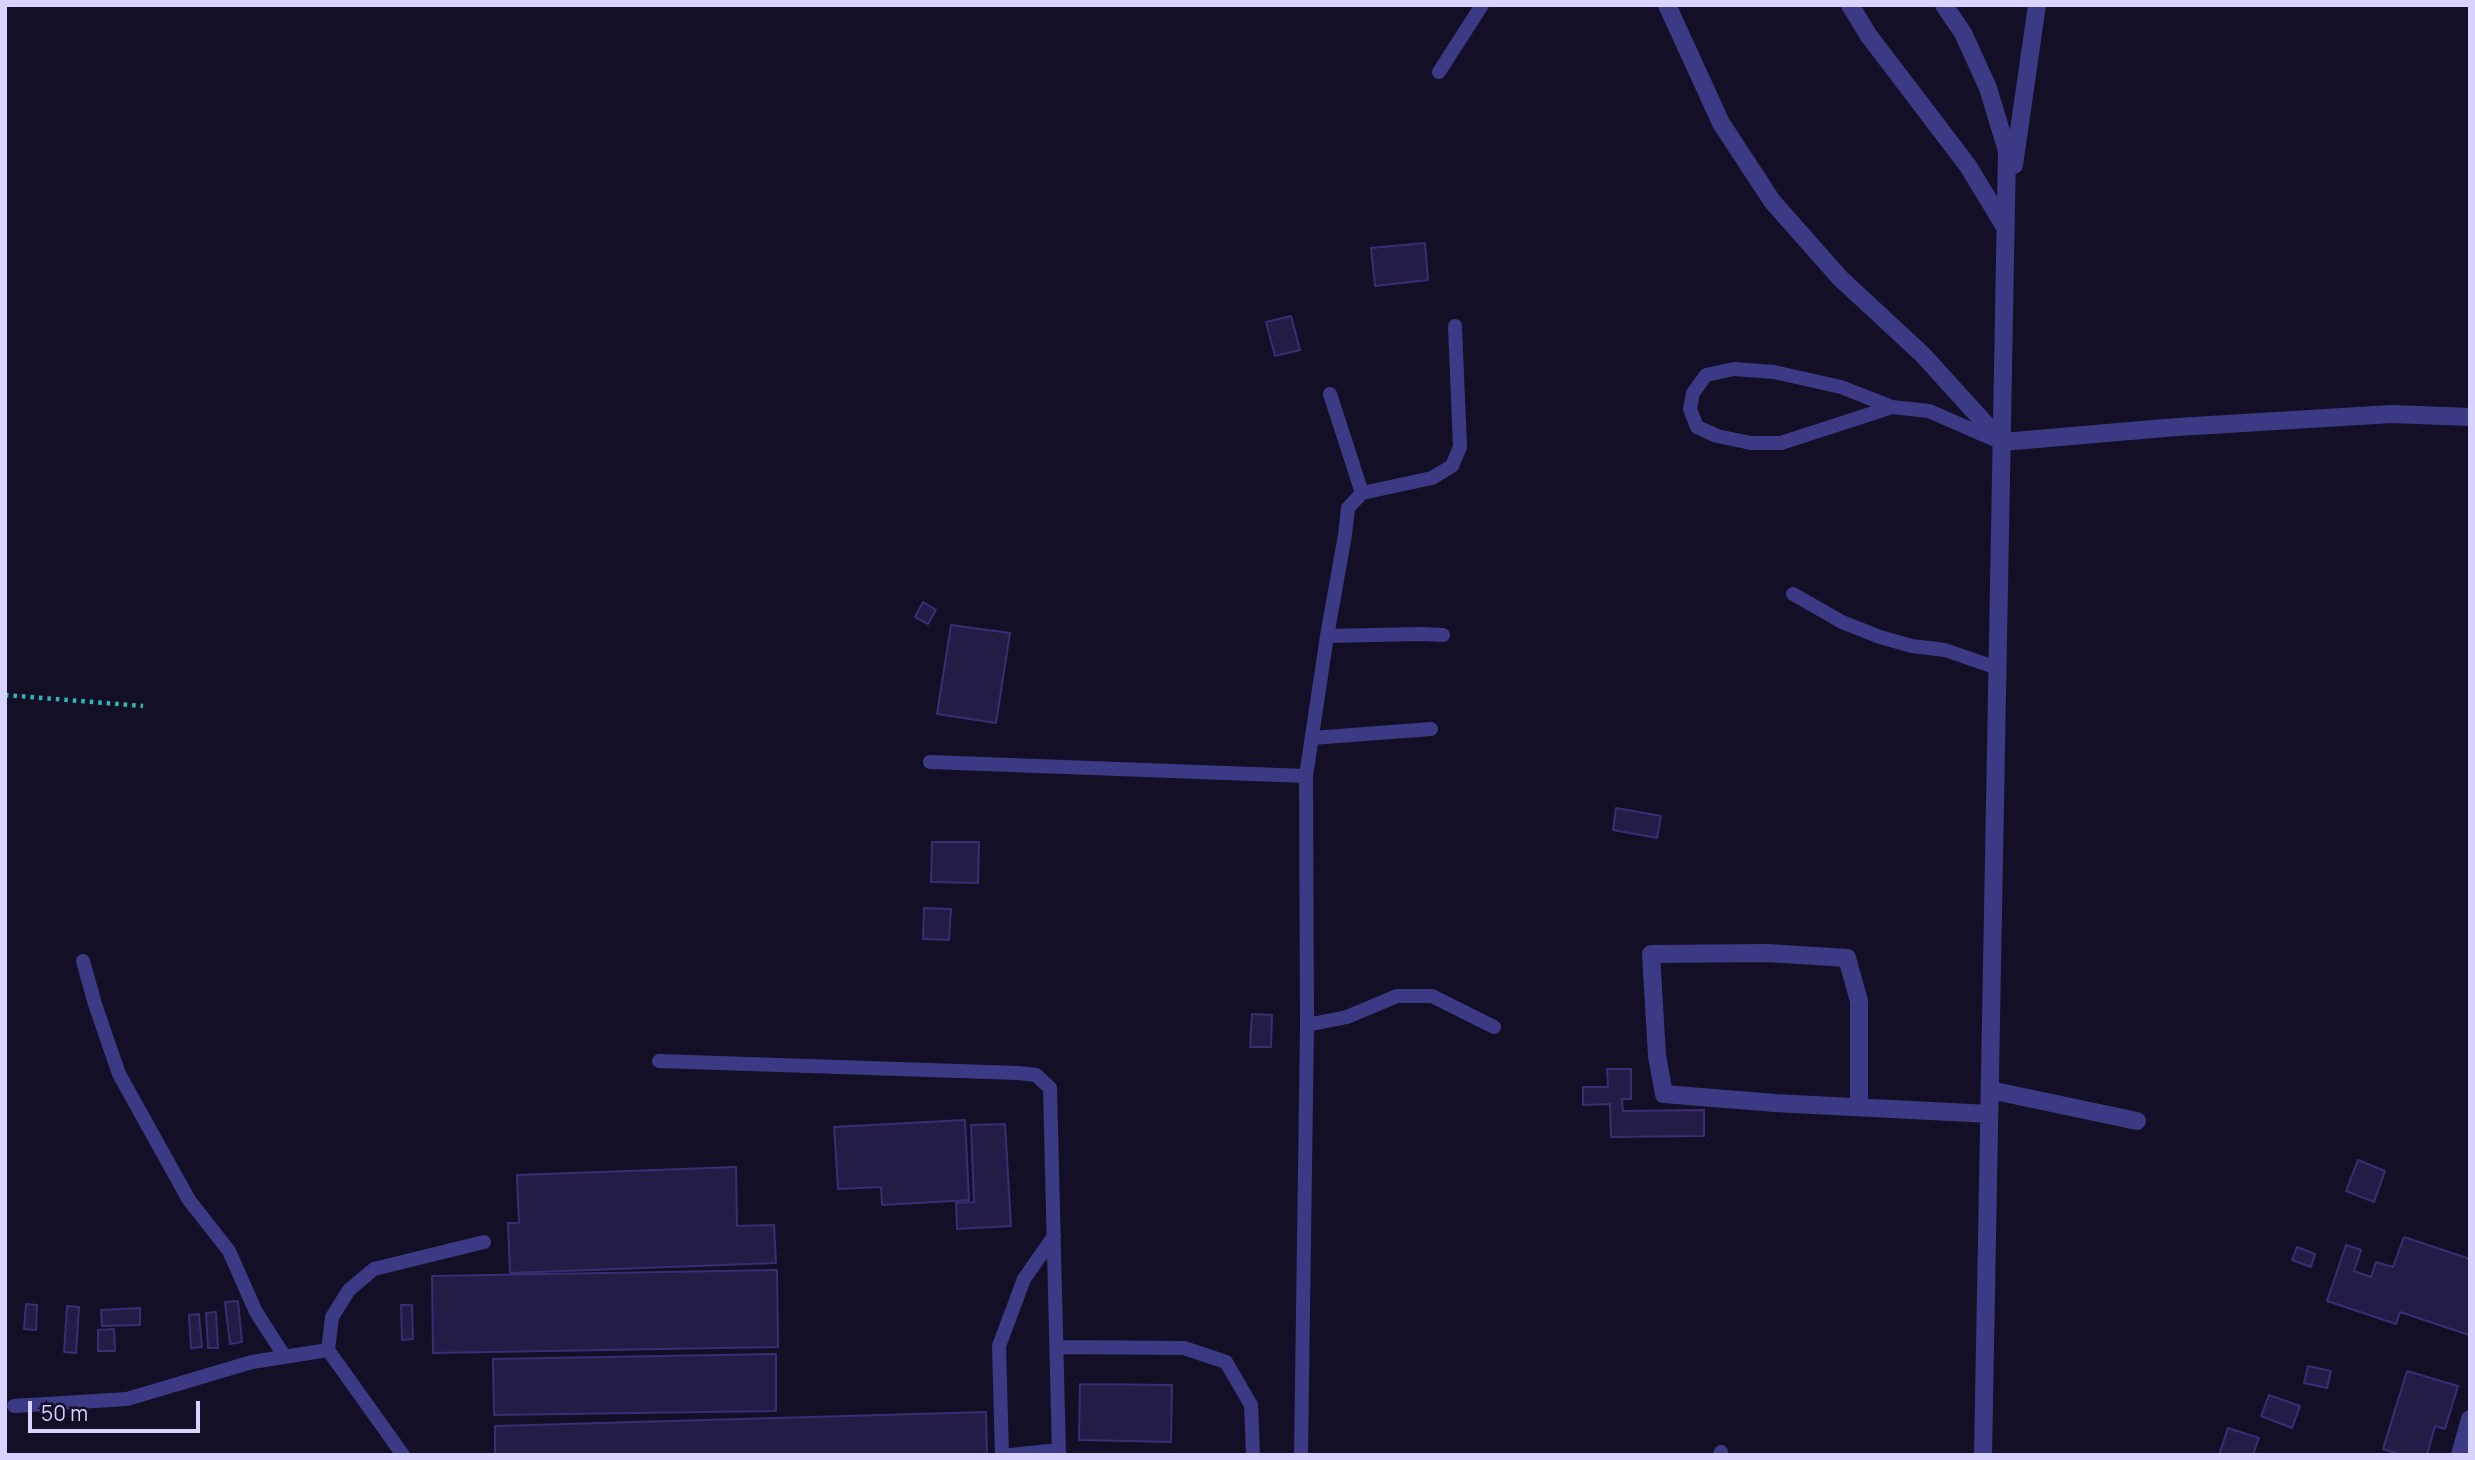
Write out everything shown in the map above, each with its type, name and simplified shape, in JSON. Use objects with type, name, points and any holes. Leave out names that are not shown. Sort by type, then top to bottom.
[{"type":"street","points":[[1667,5],[1721,123],[1772,201],[1840,278],[1923,355],[2002,442]]},
{"type":"street","points":[[1850,5],[1869,36],[1968,166],[2006,228]]},
{"type":"street","points":[[1944,5],[1963,33],[1988,88],[2007,151],[1983,1455]]},
{"type":"street","points":[[2006,228],[2037,5]]},
{"type":"street","points":[[2002,442],[2177,427],[2392,414],[2470,417]]},
{"type":"street","points":[[1859,1106],[1859,1001],[1847,958],[1766,953],[1651,954],[1657,1056],[1664,1094],[1859,1106],[1989,1114]]},
{"type":"street","points":[[1990,1090],[2137,1121]]},
{"type":"street","points":[[2460,1455],[2470,1419]]},
{"type":"lane","points":[[1439,72],[1482,5]]},
{"type":"lane","points":[[1301,1455],[1307,1026],[1306,776],[1348,508],[1362,493],[1432,478],[1452,466],[1460,447],[1455,326]]},
{"type":"lane","points":[[1892,407],[1781,443],[1751,443],[1717,436],[1697,427],[1690,410],[1693,393],[1706,375],[1734,369],[1774,372],[1841,387],[1892,407],[1929,411],[2002,442]]},
{"type":"lane","points":[[1329,394],[1362,493]]},
{"type":"lane","points":[[1793,594],[1842,622],[1880,638],[1945,650],[1997,668]]},
{"type":"lane","points":[[1327,636],[1443,635]]},
{"type":"lane","points":[[1312,738],[1431,729]]},
{"type":"lane","points":[[930,762],[1306,776]]},
{"type":"lane","points":[[83,961],[94,1004],[119,1074],[189,1200],[229,1251],[256,1312],[285,1357]]},
{"type":"lane","points":[[1307,1026],[1347,1017],[1397,996],[1432,996],[1494,1027]]},
{"type":"lane","points":[[659,1061],[1036,1075],[1050,1088],[1059,1452],[1011,1455]]},
{"type":"lane","points":[[1002,1455],[999,1346],[1024,1279],[1054,1236]]},
{"type":"lane","points":[[402,1455],[328,1350],[332,1317],[349,1290],[374,1269],[484,1242]]},
{"type":"lane","points":[[1056,1347],[1184,1348],[1226,1362],[1251,1405],[1254,1455]]},
{"type":"lane","points":[[14,1406],[127,1399],[252,1362],[328,1350]]},
{"type":"path","points":[[5,695],[143,706]]},
{"type":"building","points":[[1425,243],[1428,280],[1375,286],[1371,248]]},
{"type":"building","points":[[1291,316],[1300,350],[1275,356],[1266,322]]},
{"type":"building","points":[[923,602],[936,610],[928,624],[915,617]]},
{"type":"building","points":[[951,625],[1010,633],[996,723],[937,714]]},
{"type":"building","points":[[1616,808],[1661,816],[1657,838],[1613,830]]},
{"type":"building","points":[[932,842],[979,842],[978,883],[931,882]]},
{"type":"building","points":[[924,908],[951,909],[949,940],[923,939]]},
{"type":"building","points":[[1252,1014],[1272,1015],[1271,1047],[1250,1047]]},
{"type":"building","points":[[1607,1069],[1631,1069],[1631,1099],[1622,1099],[1623,1111],[1704,1110],[1704,1136],[1611,1137],[1610,1104],[1583,1105],[1583,1087],[1608,1087]]},
{"type":"building","points":[[965,1120],[969,1200],[882,1205],[881,1187],[838,1189],[834,1127]]},
{"type":"building","points":[[1005,1124],[1011,1226],[957,1229],[956,1203],[974,1202],[971,1125]]},
{"type":"building","points":[[2358,1160],[2385,1171],[2374,1202],[2346,1191]]},
{"type":"building","points":[[736,1167],[737,1226],[774,1225],[776,1263],[510,1273],[508,1223],[519,1223],[517,1175]]},
{"type":"building","points":[[2404,1237],[2470,1259],[2469,1335],[2400,1312],[2396,1324],[2327,1301],[2346,1245],[2361,1250],[2354,1271],[2371,1277],[2376,1262],[2393,1267]]},
{"type":"building","points":[[2297,1247],[2315,1254],[2311,1267],[2292,1260]]},
{"type":"building","points":[[777,1270],[778,1347],[433,1353],[432,1276]]},
{"type":"building","points":[[238,1301],[242,1342],[230,1344],[225,1302]]},
{"type":"building","points":[[26,1304],[37,1305],[36,1330],[24,1329]]},
{"type":"building","points":[[401,1305],[412,1305],[413,1339],[402,1340]]},
{"type":"building","points":[[67,1306],[79,1307],[76,1353],[64,1352]]},
{"type":"building","points":[[140,1308],[140,1325],[102,1326],[101,1310]]},
{"type":"building","points":[[216,1312],[218,1348],[208,1348],[206,1313]]},
{"type":"building","points":[[199,1314],[202,1347],[191,1348],[189,1315]]},
{"type":"building","points":[[114,1329],[115,1351],[98,1351],[98,1330]]},
{"type":"building","points":[[776,1354],[776,1411],[494,1415],[493,1359]]},
{"type":"building","points":[[2308,1366],[2331,1371],[2327,1388],[2304,1383]]},
{"type":"building","points":[[2407,1371],[2458,1386],[2445,1429],[2435,1426],[2427,1455],[2402,1455],[2383,1449]]},
{"type":"building","points":[[1080,1384],[1172,1385],[1171,1442],[1079,1440]]},
{"type":"building","points":[[2269,1395],[2300,1406],[2292,1428],[2261,1416]]},
{"type":"building","points":[[986,1412],[987,1455],[495,1455],[495,1426]]},
{"type":"building","points":[[2228,1428],[2259,1438],[2253,1455],[2219,1455]]}]
